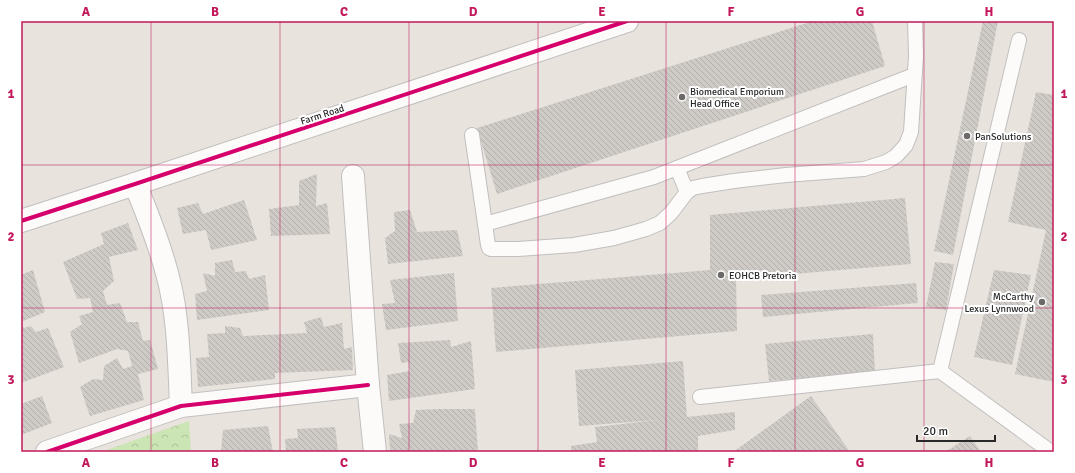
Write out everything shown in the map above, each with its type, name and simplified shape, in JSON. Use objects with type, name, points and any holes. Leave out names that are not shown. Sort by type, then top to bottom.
[{"type":"street","name":"Farm Road","points":[[21,221],[627,21]]},
{"type":"street","points":[[353,176],[368,385],[375,452]]},
{"type":"street","points":[[135,184],[150,218],[168,278],[177,332],[180,406]]},
{"type":"street","points":[[47,452],[180,406],[368,385]]},
{"type":"lane","points":[[472,135],[489,248],[518,249],[582,243],[614,238],[646,229],[660,223],[671,213],[687,192],[693,188],[734,181],[786,175],[858,170],[873,167],[896,156],[906,145],[911,132],[916,56],[915,21]]},
{"type":"lane","points":[[940,371],[1019,40]]},
{"type":"lane","points":[[486,224],[654,177],[914,75]]},
{"type":"lane","points":[[677,168],[687,192]]},
{"type":"lane","points":[[700,397],[940,371],[1051,452]]},
{"type":"green space","points":[[189,421],[191,452],[101,452]]},
{"type":"building","name":"Biomedical Emporium Head Office","points":[[813,21],[872,21],[885,66],[497,194],[477,128]]},
{"type":"building","name":"PanSolutions","points":[[983,21],[998,21],[953,255],[934,251]]},
{"type":"building","name":"McCarthy Lexus Lynnwood","points":[[1036,92],[1054,95],[1054,382],[1015,374],[1046,230],[1008,222]]},
{"type":"building","points":[[317,174],[316,206],[327,203],[330,234],[271,236],[269,209],[299,205],[299,181]]},
{"type":"building","name":"EOHCB Pretoria","points":[[905,198],[911,264],[736,279],[737,331],[496,352],[491,288],[710,270],[710,215]]},
{"type":"building","points":[[244,200],[257,240],[211,250],[206,230],[183,234],[177,208],[198,203],[203,214]]},
{"type":"building","points":[[410,210],[417,232],[457,230],[463,256],[388,264],[385,238],[395,231],[394,212]]},
{"type":"building","points":[[128,223],[138,250],[109,257],[114,281],[103,291],[107,305],[120,303],[127,322],[138,322],[143,341],[150,340],[158,369],[138,374],[144,400],[90,416],[80,387],[93,379],[103,380],[104,366],[117,358],[123,369],[132,366],[128,351],[117,349],[79,363],[70,332],[82,324],[79,316],[93,312],[90,298],[77,299],[63,262],[104,244],[101,233]]},
{"type":"building","points":[[232,260],[235,272],[246,271],[249,279],[265,275],[269,310],[197,320],[195,294],[207,291],[203,273],[215,276],[215,263]]},
{"type":"building","points":[[935,262],[954,264],[946,310],[926,307]]},
{"type":"building","points":[[33,270],[45,312],[21,322],[21,275]]},
{"type":"building","points":[[994,270],[1031,275],[1012,365],[974,357]]},
{"type":"building","points":[[454,273],[458,321],[386,330],[382,304],[395,303],[390,280]]},
{"type":"building","points":[[916,283],[918,303],[763,317],[761,295]]},
{"type":"building","points":[[321,317],[324,327],[342,323],[344,349],[352,347],[353,370],[275,373],[275,379],[198,387],[196,358],[209,357],[207,334],[225,333],[225,326],[240,328],[243,336],[307,333],[304,322]]},
{"type":"building","points":[[21,323],[24,328],[31,326],[36,332],[48,328],[64,367],[21,383]]},
{"type":"building","points":[[873,334],[875,372],[769,381],[765,344]]},
{"type":"building","points":[[450,340],[451,347],[471,341],[475,389],[389,401],[387,375],[410,371],[408,362],[401,363],[398,343]]},
{"type":"building","points":[[683,361],[687,417],[735,412],[735,430],[698,436],[698,452],[571,452],[571,446],[597,442],[595,427],[658,420],[579,426],[575,370]]},
{"type":"building","points":[[42,396],[52,423],[21,435],[21,404]]},
{"type":"building","points":[[811,396],[850,452],[733,452]]},
{"type":"building","points":[[475,409],[478,452],[390,452],[389,434],[402,438],[399,424],[413,423],[416,410]]},
{"type":"building","points":[[268,426],[273,452],[221,452],[223,430]]},
{"type":"building","points":[[335,427],[338,450],[354,452],[286,452],[285,439],[298,438],[297,429]]},
{"type":"building","points":[[970,436],[981,452],[945,452]]},
{"type":"cycle path","points":[[21,221],[627,21]]},
{"type":"cycle path","points":[[47,452],[181,406],[368,385]]},
{"type":"place","name":"Biomedical Emporium Head Office","points":[[682,97]]},
{"type":"place","name":"PanSolutions","points":[[967,136]]},
{"type":"place","name":"EOHCB Pretoria","points":[[721,275]]},
{"type":"place","name":"McCarthy Lexus Lynnwood","points":[[1042,302]]}]
